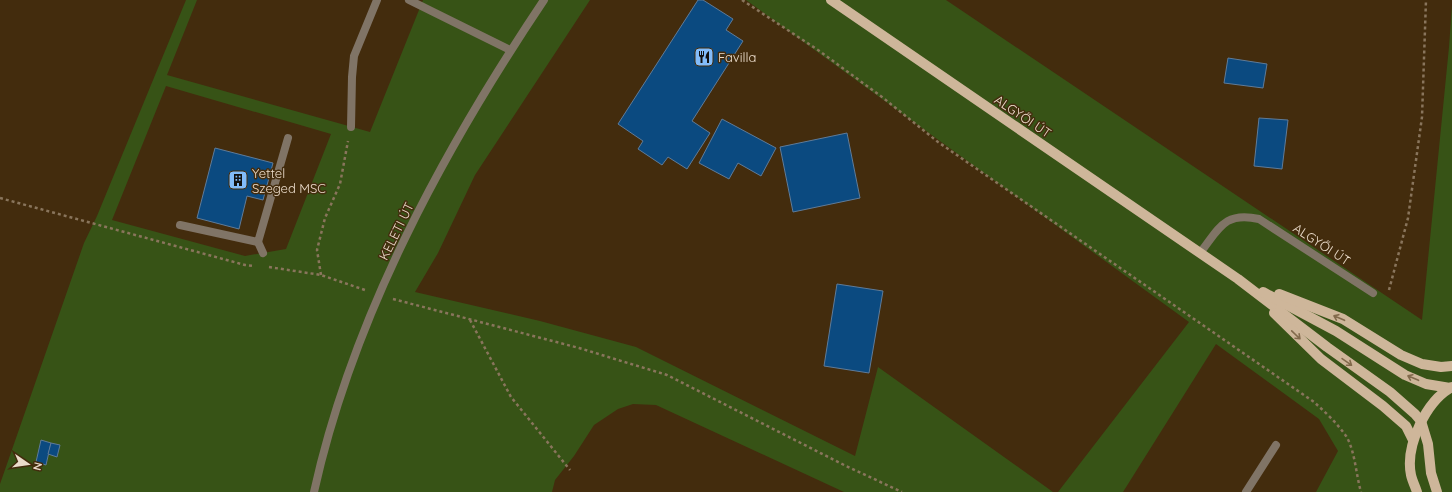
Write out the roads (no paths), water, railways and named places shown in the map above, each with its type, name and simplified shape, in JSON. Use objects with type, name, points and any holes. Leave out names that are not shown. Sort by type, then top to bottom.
[{"type":"main road","name":"ALGYŐI ÚT","points":[[831,0],[1238,278]]},
{"type":"main road","points":[[1238,278],[1343,319],[1401,355],[1422,364],[1441,367],[1452,366]]},
{"type":"main road","points":[[1238,278],[1336,331],[1405,375],[1426,384],[1451,388]]},
{"type":"main road","points":[[1238,278],[1327,347],[1390,392],[1415,414],[1421,421],[1428,444],[1431,473],[1437,492]]},
{"type":"main road","points":[[1238,278],[1321,358],[1383,406],[1406,426],[1413,440]]},
{"type":"main road","points":[[1417,492],[1410,474],[1413,440],[1421,421],[1437,400],[1451,388]]},
{"type":"street","points":[[351,127],[354,56],[377,0]]},
{"type":"street","points":[[408,0],[510,50]]},
{"type":"street","name":"KELETI ÚT","points":[[314,492],[334,418],[354,355],[378,294],[447,157],[510,50],[544,0]]},
{"type":"street","points":[[263,253],[258,242],[288,138]]},
{"type":"street","name":"ALGYŐI ÚT","points":[[1200,253],[1221,225],[1230,220],[1245,216],[1259,219],[1373,294]]},
{"type":"street","points":[[180,225],[258,242]]},
{"type":"street","points":[[1246,492],[1276,445]]},
{"type":"place","name":"Favilla","points":[[704,57]]},
{"type":"place","name":"Yettel Szeged MSC","points":[[238,180]]}]
